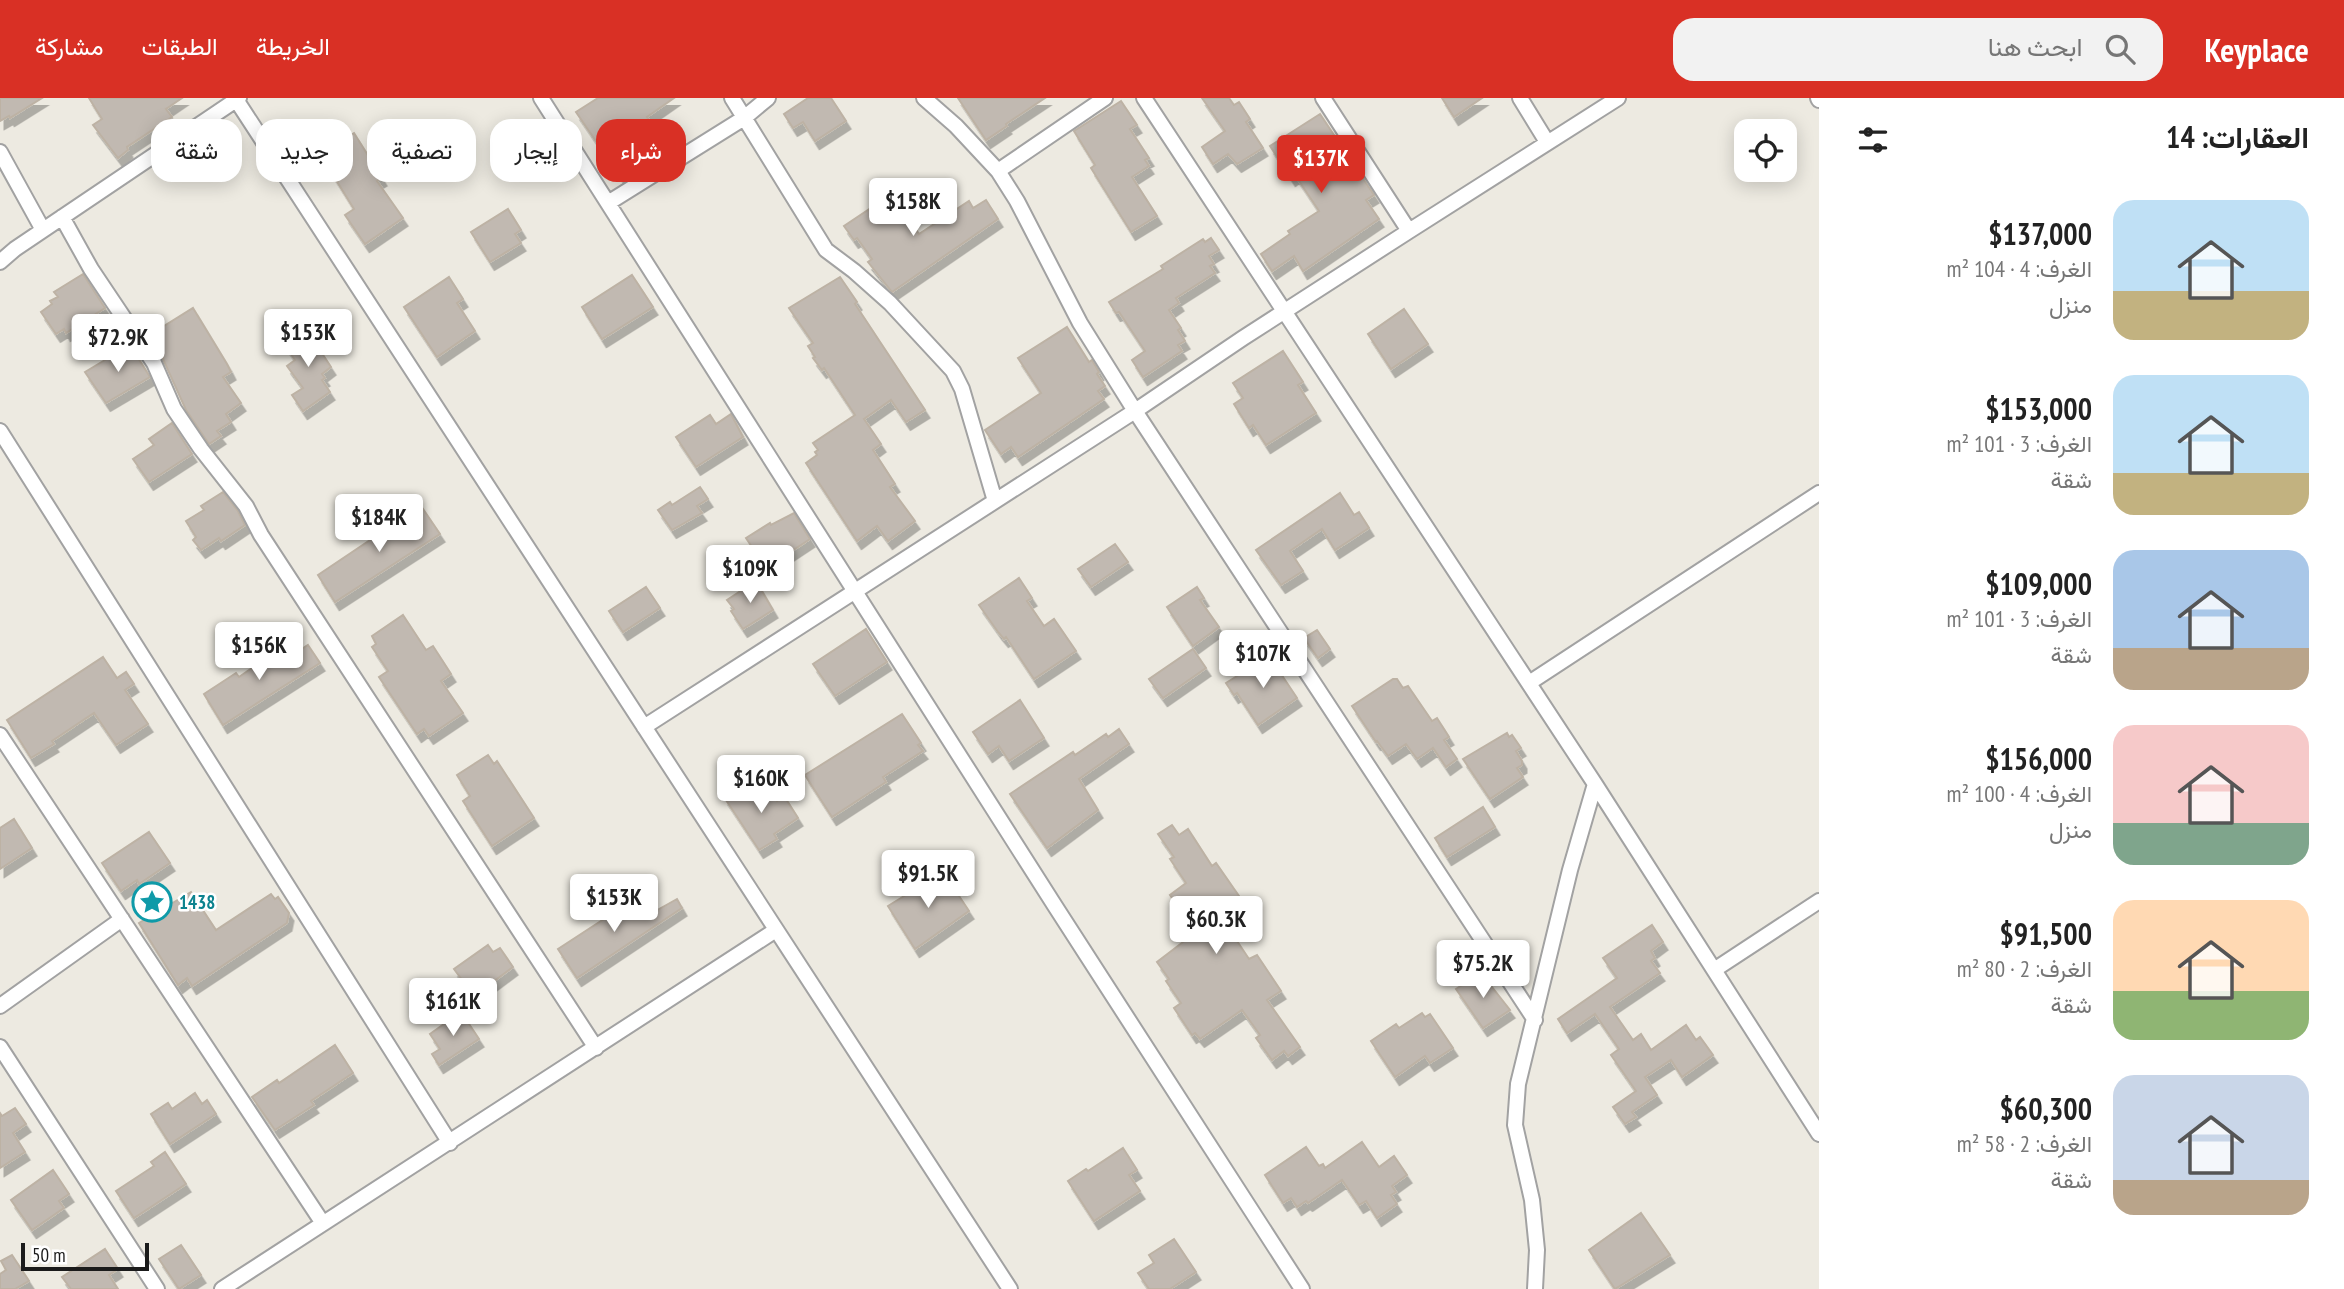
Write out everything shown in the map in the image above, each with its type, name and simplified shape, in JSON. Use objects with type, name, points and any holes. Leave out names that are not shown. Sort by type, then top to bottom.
[{"type":"street","points":[[541,98],[1302,1289]]},
{"type":"street","points":[[732,98],[826,250],[890,303],[953,371],[962,389],[995,501]]},
{"type":"street","points":[[608,202],[744,118],[768,98]]},
{"type":"street","points":[[924,98],[956,126],[998,171],[1017,201],[1080,323],[1135,411],[1535,1020]]},
{"type":"street","points":[[998,171],[1105,98]]},
{"type":"street","points":[[1144,98],[1595,784],[1819,1134]]},
{"type":"street","points":[[1323,98],[1409,231]]},
{"type":"street","points":[[1520,98],[1547,142]]},
{"type":"street","points":[[645,727],[1135,411],[1284,311],[1618,98]]},
{"type":"street","points":[[0,262],[15,249],[237,99],[1010,1289]]},
{"type":"street","points":[[0,152],[43,230]]},
{"type":"street","points":[[62,217],[91,269],[154,363],[174,409],[201,449],[246,506],[269,547],[596,1048]]},
{"type":"street","points":[[0,431],[450,1143]]},
{"type":"street","points":[[1529,683],[1819,493]]},
{"type":"street","points":[[0,735],[5,753],[122,919],[323,1222]]},
{"type":"street","points":[[1535,1289],[1537,1250],[1532,1200],[1515,1125],[1518,1084],[1570,870],[1595,784]]},
{"type":"street","points":[[1714,970],[1819,901]]},
{"type":"street","points":[[0,1006],[122,919]]},
{"type":"street","points":[[222,1289],[776,930]]},
{"type":"street","points":[[0,1047],[157,1289]]},
{"type":"building","points":[[0,98],[42,98],[10,118],[9,116],[0,121]]},
{"type":"building","points":[[89,98],[182,98],[166,109],[172,117],[151,119],[151,131],[127,147],[128,150],[118,158],[93,125],[102,119]]},
{"type":"building","points":[[598,98],[674,98],[647,117],[648,119],[596,119],[596,141],[576,112]]},
{"type":"building","points":[[808,98],[831,98],[846,121],[815,141],[803,122],[793,128],[784,114]]},
{"type":"building","points":[[958,98],[1045,98],[986,140]]},
{"type":"building","points":[[1202,98],[1229,98],[1234,105],[1239,102],[1250,119],[1246,122],[1263,148],[1237,164],[1228,154],[1213,164],[1202,147],[1225,131]]},
{"type":"building","points":[[1442,98],[1482,98],[1454,117]]},
{"type":"building","points":[[1121,101],[1137,125],[1130,129],[1149,158],[1145,160],[1149,166],[1132,177],[1157,216],[1131,232],[1091,168],[1095,165],[1074,131]]},
{"type":"building","points":[[1320,114],[1374,195],[1366,200],[1379,219],[1303,271],[1294,256],[1272,271],[1261,254],[1290,234],[1288,231],[1319,211],[1295,175],[1291,178],[1270,146]]},
{"type":"building","points":[[353,134],[367,154],[367,182],[378,182],[403,218],[365,244],[345,215],[354,209],[337,182],[353,182]]},
{"type":"building","points":[[892,194],[919,234],[969,201],[973,208],[986,200],[998,219],[892,292],[868,262],[872,259],[857,238],[854,240],[844,226]]},
{"type":"building","points":[[508,209],[521,230],[515,234],[521,243],[490,262],[471,232]]},
{"type":"building","points":[[1211,238],[1219,250],[1209,256],[1214,264],[1210,266],[1215,273],[1176,298],[1179,303],[1169,310],[1181,328],[1178,330],[1185,341],[1178,345],[1182,351],[1143,377],[1132,360],[1145,351],[1119,312],[1116,313],[1109,302],[1163,269],[1161,266],[1203,239],[1205,242]]},
{"type":"building","points":[[83,274],[105,308],[66,333],[64,329],[56,334],[41,312],[52,304],[50,301],[58,297],[54,292]]},
{"type":"building","points":[[632,275],[653,307],[602,339],[582,307]]},
{"type":"building","points":[[449,277],[463,299],[457,303],[475,331],[437,357],[404,307]]},
{"type":"building","points":[[840,277],[925,410],[906,422],[891,400],[864,419],[881,444],[873,450],[895,484],[890,487],[915,521],[888,541],[877,526],[857,541],[806,463],[817,455],[815,452],[818,450],[813,443],[855,415],[824,368],[822,370],[813,358],[815,357],[808,346],[813,343],[789,308]]},
{"type":"building","points":[[193,308],[227,364],[231,372],[223,377],[241,403],[226,414],[231,422],[217,431],[221,436],[209,444],[186,410],[163,359],[148,336]]},
{"type":"building","points":[[1404,309],[1428,344],[1391,369],[1368,334]]},
{"type":"building","points":[[304,326],[331,367],[322,374],[325,378],[322,380],[330,392],[303,411],[292,395],[303,388],[287,366],[295,360],[285,345],[292,340],[290,336]]},
{"type":"building","points":[[1067,327],[1089,362],[1092,360],[1099,372],[1097,374],[1105,386],[1098,391],[1104,399],[1018,457],[1011,447],[1001,454],[985,430],[1041,393],[1018,358]]},
{"type":"building","points":[[130,345],[150,377],[106,403],[85,372]]},
{"type":"building","points":[[1283,351],[1303,382],[1298,385],[1316,413],[1266,445],[1253,425],[1249,428],[1234,404],[1243,398],[1233,383]]},
{"type":"building","points":[[731,414],[743,437],[696,467],[676,437],[710,415],[716,424]]},
{"type":"building","points":[[172,423],[192,454],[149,482],[133,459],[154,445],[149,439]]},
{"type":"building","points":[[700,487],[708,499],[697,506],[702,513],[672,530],[658,510],[670,502],[672,505]]},
{"type":"building","points":[[223,492],[245,525],[201,550],[193,540],[196,537],[186,521],[204,510],[201,506]]},
{"type":"building","points":[[1340,493],[1354,515],[1359,512],[1369,528],[1335,550],[1322,529],[1290,551],[1303,571],[1281,585],[1256,550]]},
{"type":"building","points":[[421,506],[440,534],[335,602],[318,575]]},
{"type":"building","points":[[794,513],[810,539],[766,568],[746,538],[770,523],[771,525]]},
{"type":"building","points":[[1115,544],[1128,562],[1091,587],[1078,569]]},
{"type":"building","points":[[1019,578],[1032,598],[1027,601],[1044,626],[1054,619],[1076,651],[1034,679],[1006,637],[1004,639],[998,632],[979,605]]},
{"type":"building","points":[[756,581],[773,610],[743,629],[727,600]]},
{"type":"building","points":[[646,587],[660,608],[623,632],[609,611]]},
{"type":"building","points":[[1197,587],[1204,598],[1200,600],[1219,627],[1193,646],[1167,607]]},
{"type":"building","points":[[403,615],[426,650],[433,646],[451,674],[441,681],[463,713],[429,736],[424,729],[417,734],[379,677],[388,671],[372,647],[376,644],[372,636]]},
{"type":"building","points":[[866,629],[887,662],[835,696],[813,664]]},
{"type":"building","points":[[1317,630],[1330,649],[1318,658],[1304,638]]},
{"type":"building","points":[[308,645],[320,663],[223,725],[204,694],[236,673],[239,677],[284,646],[291,656]]},
{"type":"building","points":[[1193,649],[1206,668],[1163,698],[1149,679]]},
{"type":"building","points":[[1269,656],[1297,698],[1258,725],[1237,693],[1234,695],[1226,683]]},
{"type":"building","points":[[103,657],[117,678],[126,672],[134,684],[125,690],[148,724],[116,745],[94,713],[31,758],[7,720]]},
{"type":"building","points":[[1397,679],[1403,688],[1408,686],[1432,721],[1437,718],[1449,737],[1444,740],[1457,759],[1446,767],[1433,748],[1417,759],[1406,744],[1388,756],[1352,706]]},
{"type":"building","points":[[1020,700],[1044,738],[1009,761],[999,746],[988,754],[973,732]]},
{"type":"building","points":[[902,714],[921,743],[918,745],[923,751],[883,777],[886,782],[832,817],[805,775]]},
{"type":"building","points":[[1119,729],[1129,744],[1079,779],[1098,810],[1047,848],[1010,794],[1073,752],[1075,755],[1106,734],[1108,737]]},
{"type":"building","points":[[1507,733],[1509,737],[1512,735],[1521,748],[1516,751],[1522,765],[1517,768],[1523,777],[1490,799],[1463,759]]},
{"type":"building","points":[[488,755],[494,764],[497,761],[534,818],[492,846],[463,801],[470,796],[457,775]]},
{"type":"building","points":[[767,786],[777,801],[784,796],[798,818],[774,834],[777,839],[759,850],[724,797],[736,789],[740,794],[745,791],[749,798]]},
{"type":"building","points":[[1483,807],[1495,827],[1447,857],[1435,838]]},
{"type":"building","points":[[14,819],[32,848],[0,869],[0,828]]},
{"type":"building","points":[[1172,825],[1179,835],[1188,829],[1212,866],[1216,863],[1239,896],[1214,914],[1231,940],[1235,938],[1249,959],[1257,955],[1281,991],[1267,1000],[1300,1047],[1288,1056],[1284,1051],[1272,1060],[1256,1038],[1260,1035],[1242,1010],[1200,1039],[1195,1033],[1192,1035],[1174,1008],[1181,1003],[1157,962],[1187,939],[1181,930],[1190,924],[1170,895],[1186,883],[1170,859],[1174,857],[1158,834]]},
{"type":"building","points":[[149,832],[170,863],[139,884],[137,880],[121,891],[102,863]]},
{"type":"building","points":[[943,872],[969,911],[915,949],[888,906]]},
{"type":"building","points":[[191,892],[216,930],[271,894],[275,899],[278,897],[289,913],[287,923],[192,986],[187,978],[178,985],[139,923]]},
{"type":"building","points":[[641,895],[652,913],[677,899],[682,908],[577,978],[558,949]]},
{"type":"building","points":[[1652,925],[1663,942],[1651,951],[1655,958],[1651,961],[1660,973],[1610,1007],[1633,1040],[1641,1034],[1651,1050],[1686,1025],[1696,1040],[1700,1037],[1713,1055],[1682,1077],[1671,1060],[1645,1077],[1657,1095],[1632,1112],[1636,1117],[1625,1124],[1613,1107],[1636,1091],[1611,1055],[1619,1049],[1595,1014],[1567,1033],[1558,1019],[1617,978],[1603,958]]},
{"type":"building","points":[[488,945],[493,952],[500,948],[513,967],[474,996],[454,969]]},
{"type":"building","points":[[1481,973],[1510,1010],[1483,1028],[1456,989]]},
{"type":"building","points":[[461,1012],[479,1039],[439,1065],[432,1054],[440,1049],[430,1034]]},
{"type":"building","points":[[1422,1013],[1425,1017],[1430,1014],[1453,1048],[1430,1063],[1425,1056],[1395,1077],[1371,1041],[1396,1024],[1399,1028]]},
{"type":"building","points":[[335,1045],[353,1073],[311,1101],[314,1105],[275,1130],[252,1097],[277,1080],[279,1083]]},
{"type":"building","points":[[195,1093],[202,1104],[207,1100],[216,1114],[170,1144],[151,1114],[168,1103],[172,1109]]},
{"type":"building","points":[[15,1108],[26,1124],[13,1133],[25,1152],[0,1168],[0,1113],[2,1116]]},
{"type":"building","points":[[1362,1142],[1379,1167],[1394,1156],[1407,1175],[1392,1186],[1396,1192],[1391,1195],[1397,1204],[1377,1218],[1366,1201],[1359,1205],[1342,1180],[1308,1203],[1306,1201],[1297,1207],[1291,1198],[1283,1203],[1265,1175],[1306,1147],[1319,1166],[1323,1164],[1325,1168]]},
{"type":"building","points":[[1123,1148],[1137,1170],[1129,1175],[1140,1191],[1094,1221],[1068,1181]]},
{"type":"building","points":[[165,1152],[186,1184],[134,1218],[116,1191],[154,1166],[151,1162]]},
{"type":"building","points":[[53,1170],[69,1194],[59,1201],[64,1208],[32,1230],[11,1200]]},
{"type":"building","points":[[1641,1213],[1670,1255],[1615,1289],[1589,1250]]},
{"type":"building","points":[[1174,1239],[1196,1272],[1170,1289],[1149,1289],[1138,1273],[1154,1263],[1149,1255]]},
{"type":"building","points":[[181,1245],[201,1275],[179,1289],[159,1259]]},
{"type":"building","points":[[105,1249],[118,1269],[109,1275],[118,1289],[71,1289],[62,1277]]},
{"type":"building","points":[[12,1255],[29,1281],[15,1289],[0,1289],[0,1274],[6,1270],[1,1261]]},
{"type":"place","name":"1438","points":[[152,902]]}]
